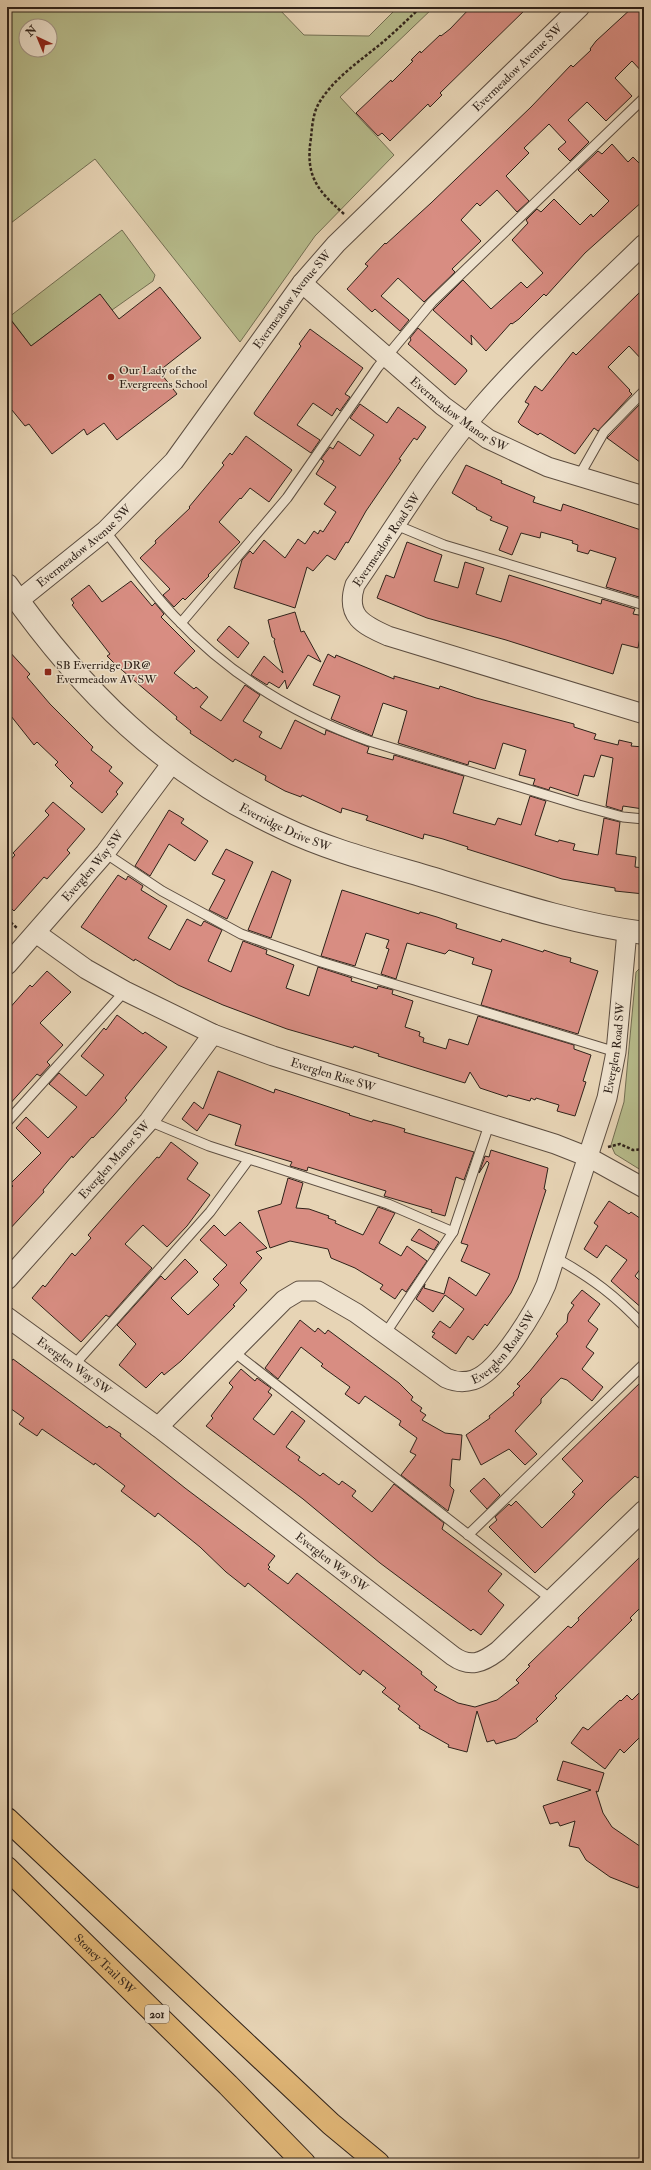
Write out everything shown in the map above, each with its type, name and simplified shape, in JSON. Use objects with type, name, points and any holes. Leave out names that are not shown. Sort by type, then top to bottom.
[{"type":"highway","points":[[7,1819],[331,2124],[378,2163]]},
{"type":"highway","name":"Stoney Trail SW","points":[[7,1868],[228,2085],[304,2163]]},
{"type":"street","name":"Evermeadow Avenue SW","points":[[12,593],[105,531],[152,485],[177,457],[302,283],[354,225],[580,7]]},
{"type":"street","name":"Evermeadow Road SW","points":[[644,244],[514,370],[466,425],[355,585],[352,594],[354,613],[366,627],[408,643],[644,714]]},
{"type":"street","name":"Evermeadow Manor SW","points":[[302,283],[385,357],[466,425],[515,453],[548,467],[644,496]]},
{"type":"street","name":"Everridge Drive SW","points":[[12,593],[79,678],[109,710],[140,739],[200,784],[243,809],[284,829],[320,843],[562,918],[602,927],[635,932]]},
{"type":"street","name":"Everglen Way SW","points":[[7,965],[105,853],[172,763]]},
{"type":"street","name":"Everglen Road SW","points":[[158,1427],[284,1300],[292,1294],[307,1290],[318,1291],[356,1313],[446,1378],[462,1382],[475,1379],[507,1350],[538,1305],[556,1258],[608,1098],[635,932]]},
{"type":"street","name":"Everglen Rise SW","points":[[36,933],[86,969],[124,991],[213,1034],[273,1056],[490,1122],[555,1144],[588,1157],[644,1188]]},
{"type":"street","name":"Everglen Manor SW","points":[[7,1280],[149,1121],[213,1034]]},
{"type":"street","name":"Everglen Way SW","points":[[7,1317],[158,1427],[459,1660],[478,1663],[486,1660],[498,1651],[644,1510]]},
{"type":"lane","points":[[181,623],[287,498],[385,357],[432,302],[644,98]]},
{"type":"lane","points":[[579,476],[604,432],[644,391]]},
{"type":"lane","points":[[396,525],[444,545],[644,605]]},
{"type":"lane","points":[[105,531],[147,585],[181,623],[223,661],[252,683],[283,702],[341,731],[579,805],[623,817],[644,819]]},
{"type":"lane","points":[[105,853],[162,891],[241,934],[320,962],[616,1052]]},
{"type":"lane","points":[[7,1122],[124,991]]},
{"type":"lane","points":[[149,1121],[209,1146],[388,1204],[453,1232]]},
{"type":"lane","points":[[385,1334],[453,1232],[490,1122]]},
{"type":"lane","points":[[74,1365],[210,1212],[249,1159]]},
{"type":"lane","points":[[556,1258],[588,1276],[600,1285],[644,1326]]},
{"type":"lane","points":[[234,1352],[552,1600]]},
{"type":"lane","points":[[468,1535],[644,1364]]},
{"type":"path","points":[[354,225],[330,202],[312,178],[309,150],[314,115],[318,104],[341,76],[421,7]]},
{"type":"path","points":[[588,1157],[620,1144],[633,1150],[644,1149]]},
{"type":"green space","points":[[7,7],[277,7],[304,35],[369,36],[398,7],[434,7],[340,97],[394,155],[315,236],[240,342],[95,159],[7,226]]},
{"type":"green space","points":[[122,230],[155,275],[153,281],[112,310],[100,295],[31,346],[9,317]]},
{"type":"green space","points":[[644,964],[644,1172],[615,1154],[611,1145],[624,1102],[636,972]]},
{"type":"building","points":[[471,7],[528,7],[440,93],[442,95],[430,107],[428,104],[390,141],[382,133],[378,136],[356,113],[391,80],[392,82],[413,61],[411,60],[420,51],[421,53],[440,35],[441,36],[450,29]]},
{"type":"building","points":[[633,7],[644,7],[644,74],[632,61],[615,78],[632,96],[606,121],[587,102],[568,120],[589,142],[570,161],[558,149],[566,142],[549,124],[524,148],[529,153],[506,176],[529,201],[517,212],[497,190],[480,206],[477,203],[461,220],[481,241],[452,269],[455,272],[424,302],[398,278],[381,296],[409,320],[400,331],[375,309],[372,312],[347,289],[368,266],[365,264],[385,243],[386,244],[431,203],[531,107],[571,65],[573,67],[591,50],[590,49],[596,41]]},
{"type":"building","points":[[612,144],[628,162],[633,157],[644,168],[644,200],[585,253],[546,296],[544,294],[519,319],[512,324],[511,323],[486,351],[471,335],[472,345],[433,310],[463,280],[491,309],[521,282],[527,288],[543,273],[512,240],[528,223],[526,220],[537,209],[541,212],[554,199],[580,225],[591,214],[593,217],[609,201],[578,170],[598,151],[602,154]]},
{"type":"building","points":[[160,287],[201,338],[159,371],[177,394],[117,440],[104,423],[87,435],[84,429],[52,454],[29,424],[25,426],[7,404],[7,315],[31,346],[100,294],[119,319]]},
{"type":"building","points":[[644,288],[644,362],[629,346],[608,367],[632,394],[598,431],[594,428],[575,454],[540,433],[538,435],[521,425],[518,422],[529,404],[525,402],[535,386],[542,391],[573,352],[576,355]]},
{"type":"building","points":[[418,328],[466,369],[467,371],[455,385],[408,344],[411,340],[410,338]]},
{"type":"building","points":[[310,329],[363,368],[345,394],[350,397],[340,411],[337,408],[332,416],[313,403],[297,425],[320,440],[311,453],[254,413],[301,346],[299,344]]},
{"type":"building","points":[[641,403],[644,406],[644,465],[607,438]]},
{"type":"building","points":[[360,404],[387,423],[398,407],[426,427],[417,440],[414,438],[399,459],[401,460],[366,511],[348,543],[346,542],[335,560],[327,555],[313,571],[307,567],[295,608],[234,588],[242,560],[250,551],[253,554],[264,540],[285,558],[298,539],[305,544],[314,531],[318,534],[320,530],[323,532],[336,512],[324,504],[336,487],[316,474],[324,461],[321,459],[330,447],[333,449],[338,441],[360,456],[374,435],[350,418]]},
{"type":"building","points":[[246,436],[292,470],[269,502],[250,488],[219,522],[240,542],[185,600],[183,598],[174,607],[163,595],[170,589],[140,558],[156,543],[155,541],[190,508],[189,507],[224,465],[222,463],[230,453],[232,455]]},
{"type":"building","points":[[466,465],[502,481],[501,483],[535,497],[533,502],[561,511],[563,504],[644,531],[644,580],[639,597],[606,587],[616,558],[590,550],[588,554],[577,551],[578,545],[572,543],[573,541],[541,532],[540,538],[521,533],[512,555],[499,550],[508,527],[490,520],[492,517],[476,509],[477,508],[452,493]]},
{"type":"building","points":[[407,542],[442,555],[434,581],[458,588],[465,562],[484,568],[476,594],[501,602],[509,575],[601,604],[602,599],[635,609],[633,614],[644,616],[638,648],[622,644],[613,674],[506,640],[427,618],[377,598],[386,575],[394,578]]},
{"type":"building","points":[[131,581],[152,606],[155,603],[164,614],[161,617],[195,651],[174,673],[194,689],[196,687],[208,697],[200,707],[221,721],[245,685],[260,695],[243,721],[262,732],[259,737],[281,749],[295,720],[325,735],[326,730],[369,747],[367,753],[393,760],[394,755],[464,776],[453,813],[495,825],[498,818],[521,825],[530,796],[546,801],[535,835],[558,842],[559,840],[575,844],[573,850],[598,855],[604,818],[620,822],[616,854],[636,857],[635,867],[644,868],[644,894],[615,891],[615,888],[562,879],[467,849],[468,847],[443,839],[424,834],[423,839],[366,820],[368,816],[342,808],[341,813],[302,795],[301,797],[285,791],[265,780],[266,776],[235,759],[233,762],[190,733],[191,731],[176,719],[177,717],[116,665],[107,656],[110,654],[72,605],[74,603],[71,599],[89,585],[102,602]]},
{"type":"building","points":[[295,612],[301,632],[304,631],[321,662],[308,655],[287,689],[285,680],[279,688],[269,682],[267,685],[251,675],[264,656],[283,673],[274,641],[275,639],[272,637],[268,620]]},
{"type":"building","points":[[229,626],[249,643],[238,658],[217,640]]},
{"type":"building","points":[[7,649],[30,674],[27,677],[50,704],[93,747],[91,750],[112,767],[109,771],[123,783],[116,792],[118,794],[102,813],[70,786],[73,783],[55,765],[58,762],[37,742],[34,745],[7,711]]},
{"type":"building","points":[[328,654],[335,658],[336,655],[394,679],[394,676],[439,689],[440,686],[476,698],[574,724],[574,727],[596,734],[594,739],[618,745],[619,740],[632,743],[631,746],[644,747],[643,809],[623,806],[622,811],[606,806],[613,758],[601,755],[594,777],[584,775],[578,796],[550,787],[549,790],[533,785],[535,779],[519,775],[526,750],[503,743],[495,769],[469,761],[468,765],[398,743],[407,711],[383,703],[372,736],[331,719],[340,696],[313,685]]},
{"type":"building","points":[[53,802],[85,829],[67,850],[70,853],[47,879],[44,877],[14,911],[7,904],[7,864],[15,855],[13,853],[49,815],[45,811]]},
{"type":"building","points":[[169,810],[184,819],[181,823],[208,841],[195,861],[169,844],[150,876],[135,866]]},
{"type":"building","points":[[226,849],[253,862],[227,919],[209,910],[225,880],[212,874]]},
{"type":"building","points":[[272,871],[291,880],[271,938],[248,930]]},
{"type":"building","points":[[118,875],[126,880],[128,876],[143,886],[141,890],[167,906],[148,938],[170,950],[187,919],[201,926],[204,921],[222,930],[208,961],[231,972],[243,941],[267,950],[266,954],[294,965],[286,988],[309,996],[318,967],[352,978],[351,981],[377,989],[378,986],[393,990],[392,994],[413,1001],[405,1027],[420,1032],[419,1036],[424,1038],[423,1042],[446,1049],[449,1039],[468,1045],[478,1016],[574,1045],[574,1049],[591,1055],[583,1081],[586,1082],[575,1116],[557,1111],[559,1105],[536,1098],[535,1100],[531,1098],[530,1101],[508,1095],[507,1097],[480,1088],[470,1072],[465,1083],[378,1056],[379,1054],[354,1046],[353,1048],[287,1029],[223,1005],[178,985],[135,959],[134,961],[81,927]]},
{"type":"building","points":[[342,890],[419,914],[420,912],[437,917],[457,924],[456,928],[501,942],[502,939],[543,952],[544,950],[571,958],[570,962],[598,971],[578,1034],[481,1005],[492,970],[472,964],[474,958],[449,950],[445,954],[407,943],[396,979],[381,974],[389,949],[386,948],[389,940],[366,933],[355,966],[321,956]]},
{"type":"building","points":[[47,971],[71,992],[40,1023],[63,1045],[47,1062],[50,1065],[40,1076],[37,1074],[7,1107],[7,1011],[30,985],[32,987]]},
{"type":"building","points":[[117,1015],[143,1034],[145,1032],[167,1047],[125,1098],[127,1100],[93,1138],[92,1137],[73,1158],[72,1156],[43,1190],[44,1192],[7,1232],[7,1192],[13,1186],[10,1184],[41,1153],[16,1128],[26,1117],[48,1138],[77,1107],[49,1084],[59,1073],[86,1096],[104,1075],[81,1056],[104,1028],[106,1030]]},
{"type":"building","points":[[218,1071],[274,1093],[275,1089],[350,1114],[349,1115],[372,1122],[373,1120],[392,1125],[405,1129],[404,1132],[474,1152],[464,1180],[456,1177],[445,1216],[431,1212],[432,1210],[384,1196],[386,1191],[308,1167],[307,1171],[290,1166],[292,1162],[235,1145],[241,1125],[209,1114],[197,1131],[182,1119],[194,1102],[203,1109]]},
{"type":"building","points":[[171,1142],[198,1163],[187,1179],[210,1195],[187,1226],[167,1247],[143,1225],[125,1244],[152,1268],[109,1317],[106,1315],[81,1342],[32,1298],[43,1285],[45,1287],[72,1253],[75,1256],[91,1238],[88,1235],[157,1157],[159,1158]]},
{"type":"building","points":[[491,1150],[548,1168],[544,1189],[546,1190],[518,1278],[511,1293],[487,1326],[485,1324],[473,1340],[468,1336],[456,1354],[432,1337],[435,1333],[432,1332],[440,1321],[450,1328],[464,1309],[445,1295],[433,1312],[416,1299],[425,1284],[424,1288],[444,1294],[449,1277],[476,1296],[490,1274],[461,1261],[468,1245],[461,1243],[489,1163],[487,1161],[479,1173],[485,1156],[489,1157]]},
{"type":"building","points":[[288,1178],[303,1183],[296,1208],[309,1209],[329,1216],[328,1218],[336,1221],[335,1223],[363,1235],[378,1207],[395,1213],[379,1243],[401,1256],[407,1246],[427,1261],[406,1292],[402,1289],[395,1299],[380,1289],[383,1285],[355,1268],[331,1258],[328,1249],[290,1241],[270,1248],[258,1211],[281,1204]]},
{"type":"building","points":[[609,1201],[629,1214],[631,1212],[644,1221],[644,1264],[635,1276],[644,1285],[644,1310],[611,1281],[627,1260],[606,1245],[597,1258],[584,1249],[598,1226],[594,1223]]},
{"type":"building","points":[[240,1222],[267,1248],[256,1252],[262,1258],[240,1283],[247,1290],[233,1305],[235,1306],[181,1361],[164,1375],[162,1372],[146,1388],[119,1365],[136,1344],[117,1325],[161,1276],[165,1280],[185,1259],[198,1272],[171,1298],[188,1315],[219,1285],[213,1279],[227,1265],[200,1240],[214,1225],[225,1236]]},
{"type":"building","points":[[419,1229],[439,1242],[434,1250],[411,1240]]},
{"type":"building","points":[[582,1290],[600,1304],[588,1321],[598,1329],[586,1347],[594,1353],[582,1369],[603,1387],[592,1401],[567,1380],[561,1378],[541,1399],[541,1403],[515,1431],[537,1454],[525,1465],[509,1449],[481,1465],[466,1435],[490,1418],[489,1416],[514,1395],[513,1393],[520,1386],[517,1384],[530,1371],[558,1336],[556,1334],[567,1322],[568,1314],[574,1305],[571,1303]]},
{"type":"building","points":[[300,1320],[315,1332],[318,1328],[325,1334],[328,1330],[399,1383],[413,1397],[411,1400],[422,1408],[420,1411],[426,1415],[422,1420],[445,1433],[462,1435],[460,1460],[452,1459],[450,1486],[454,1490],[448,1511],[401,1475],[416,1455],[410,1452],[417,1438],[399,1425],[401,1421],[365,1396],[359,1404],[345,1394],[350,1387],[321,1366],[323,1364],[301,1347],[278,1379],[265,1368]]},
{"type":"building","points":[[13,1359],[107,1428],[109,1426],[121,1434],[120,1436],[185,1488],[275,1556],[268,1565],[270,1567],[268,1569],[288,1584],[297,1573],[422,1672],[421,1674],[437,1687],[434,1690],[458,1703],[475,1707],[497,1700],[519,1683],[516,1680],[530,1666],[528,1665],[568,1626],[571,1628],[579,1620],[578,1618],[644,1553],[644,1604],[630,1618],[632,1620],[555,1696],[557,1698],[536,1719],[538,1721],[516,1738],[496,1744],[494,1740],[487,1742],[477,1711],[467,1752],[448,1747],[449,1745],[419,1728],[420,1726],[398,1709],[400,1706],[382,1692],[386,1688],[363,1670],[360,1675],[248,1583],[245,1587],[226,1572],[200,1547],[158,1513],[155,1517],[121,1491],[125,1486],[95,1463],[94,1465],[42,1429],[37,1436],[19,1424],[24,1418],[7,1406],[7,1368]]},
{"type":"building","points":[[241,1369],[255,1381],[257,1378],[271,1388],[268,1392],[272,1395],[253,1419],[274,1435],[292,1411],[305,1421],[286,1447],[300,1457],[298,1460],[320,1476],[323,1473],[339,1485],[342,1481],[356,1491],[352,1496],[372,1512],[394,1484],[444,1523],[442,1529],[502,1574],[488,1591],[504,1605],[481,1635],[473,1629],[471,1631],[380,1563],[303,1499],[206,1426],[213,1418],[211,1416],[233,1387],[229,1383]]},
{"type":"building","points":[[644,1379],[644,1471],[638,1478],[635,1476],[607,1502],[535,1573],[489,1527],[497,1520],[495,1517],[509,1504],[511,1506],[516,1501],[542,1528],[573,1497],[575,1494],[572,1492],[583,1481],[562,1459]]},
{"type":"building","points":[[484,1478],[500,1495],[487,1509],[470,1491]]},
{"type":"building","points":[[644,1688],[644,1733],[624,1753],[620,1749],[605,1769],[571,1743],[583,1727],[588,1730],[620,1700],[621,1701],[627,1695],[632,1700]]},
{"type":"building","points":[[563,1761],[604,1773],[598,1792],[596,1791],[603,1813],[612,1827],[644,1849],[644,1875],[638,1888],[610,1877],[586,1860],[579,1848],[569,1846],[575,1821],[560,1826],[558,1822],[550,1824],[543,1806],[591,1790],[557,1780]]},
{"type":"place","name":"Our Lady of the Evergreens School","points":[[111,377]]},
{"type":"place","name":"SB Everridge DR@ Evermeadow AV SW","points":[[48,672]]}]
